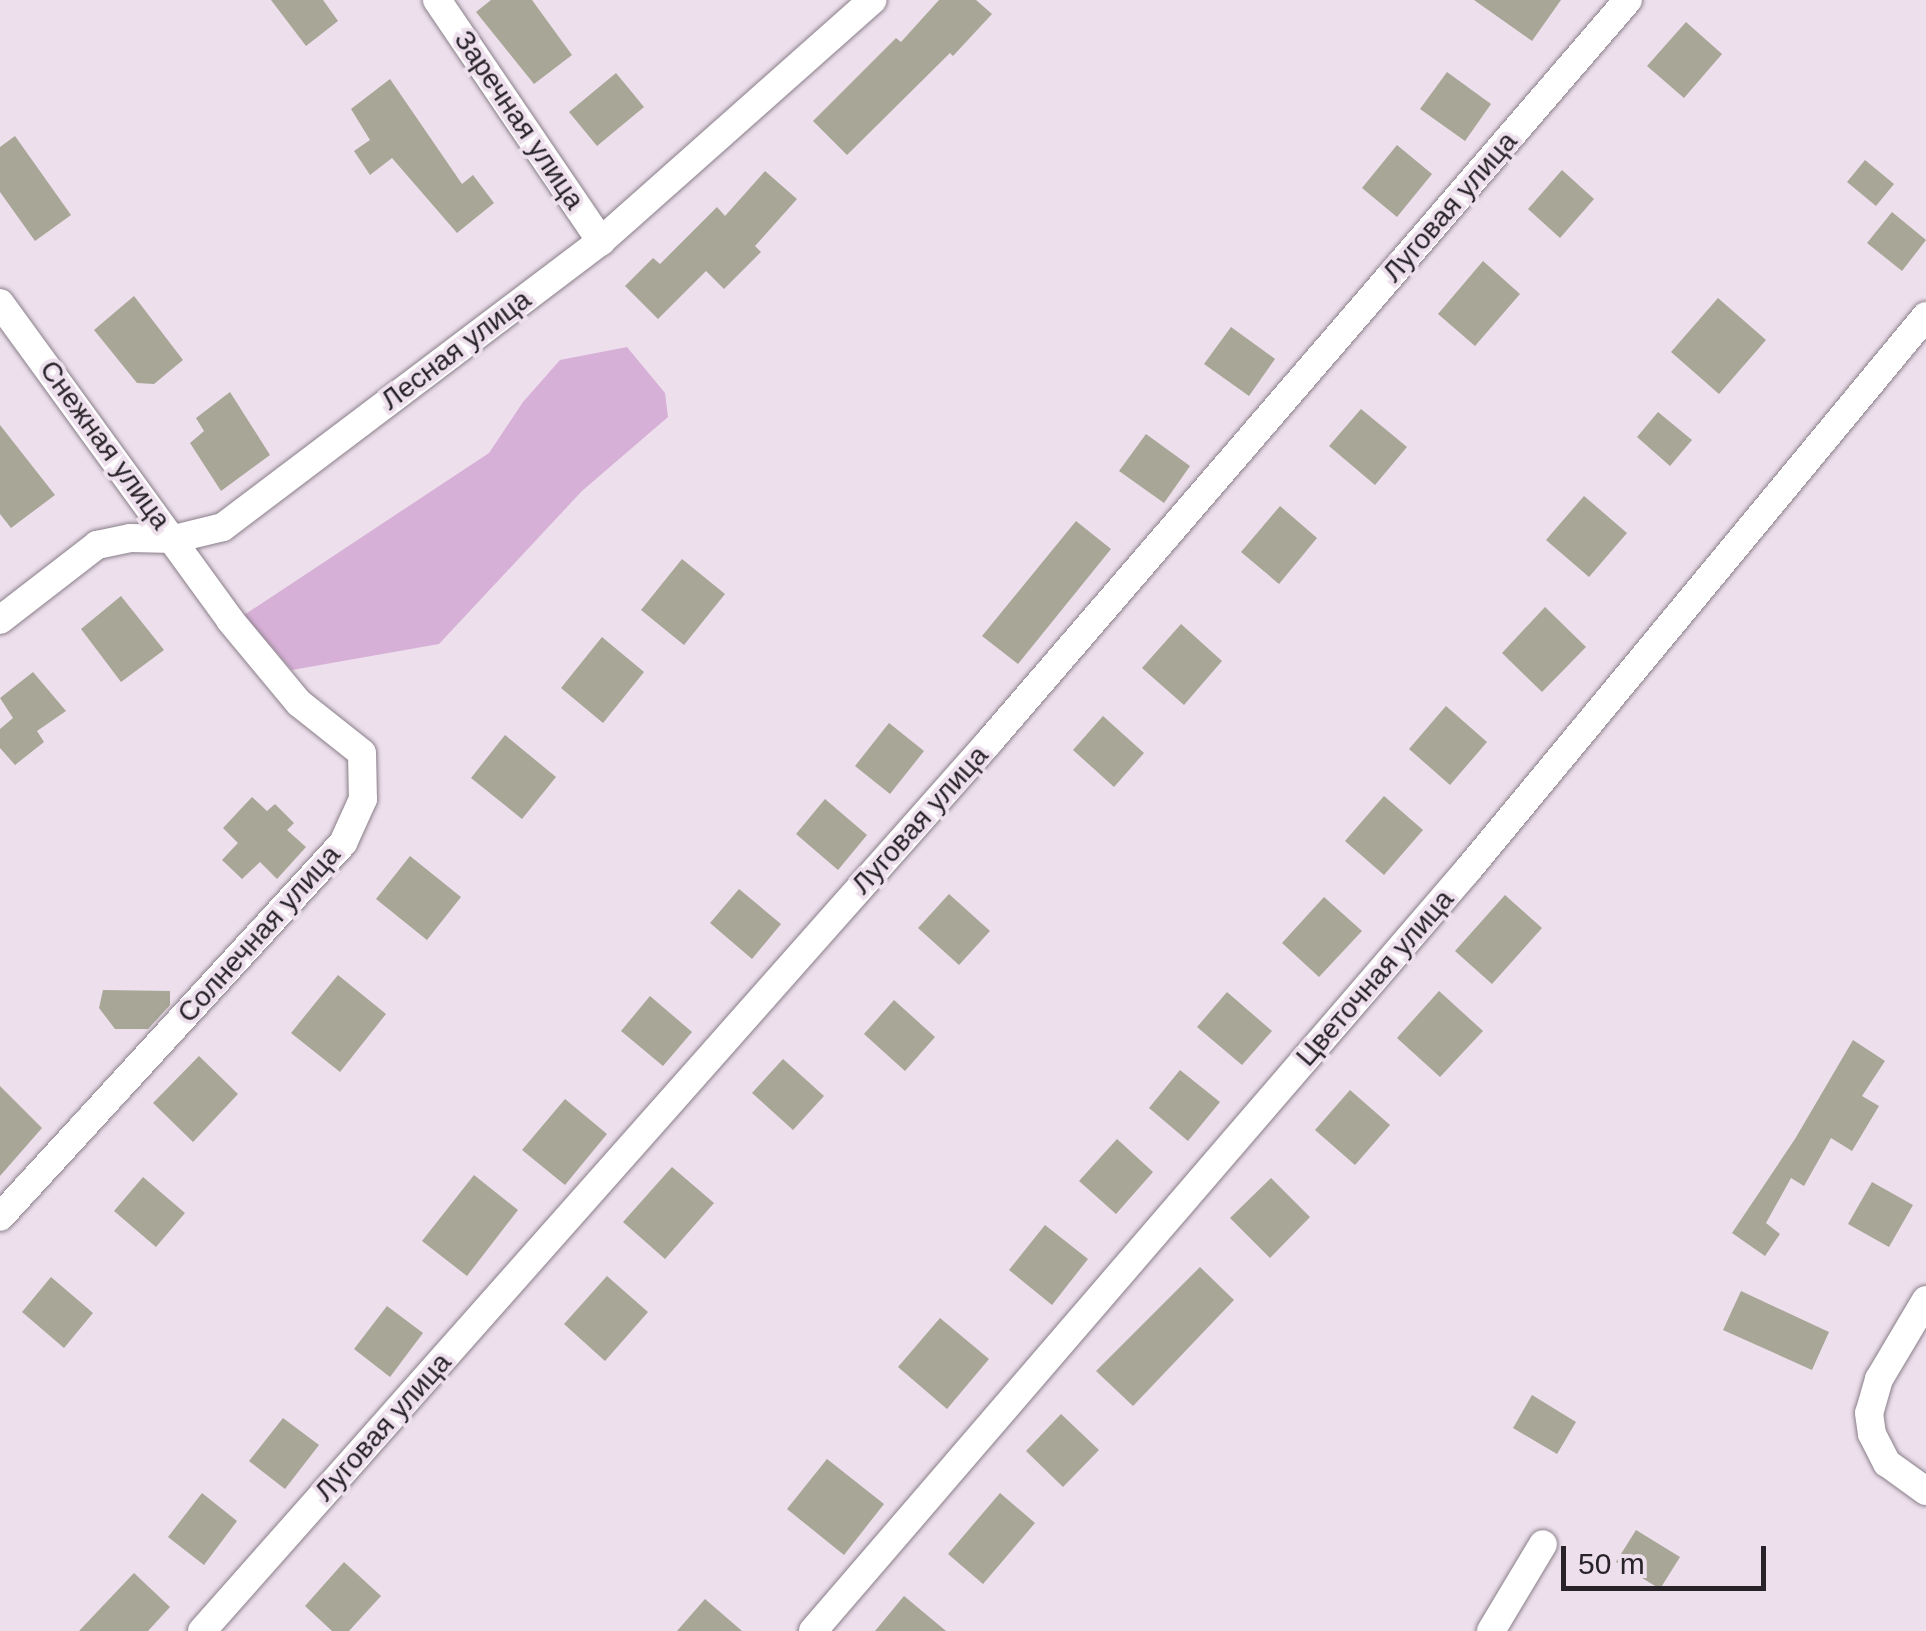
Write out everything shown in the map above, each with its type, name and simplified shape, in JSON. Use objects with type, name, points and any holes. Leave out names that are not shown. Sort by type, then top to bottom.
[{"type":"street","name":"Заречная улица","points":[[437,0],[600,240]]},
{"type":"street","name":"Лесная улица","points":[[0,620],[97,545],[130,538],[174,539],[222,527],[600,240],[872,0]]},
{"type":"street","name":"Луговая улица","points":[[202,1631],[989,742],[1628,0]]},
{"type":"street","name":"Снежная улица","points":[[0,303],[174,539]]},
{"type":"street","name":"Цветочная улица","points":[[813,1631],[1466,872],[1926,316]]},
{"type":"street","name":"Солнечная улица","points":[[0,1217],[343,843],[363,798],[362,753],[300,703],[230,620],[174,539]]},
{"type":"street","points":[[1926,1300],[1879,1380],[1869,1413],[1872,1434],[1887,1463],[1926,1492]]},
{"type":"street","points":[[1491,1631],[1542,1544]]},
{"type":"shaded area","points":[[627,347],[665,393],[668,417],[582,491],[439,644],[292,670],[244,615],[489,453],[523,402],[560,360]]},
{"type":"building","points":[[271,0],[323,0],[338,21],[306,46]]},
{"type":"building","points":[[491,0],[532,0],[572,55],[534,84],[476,12]]},
{"type":"building","points":[[939,0],[976,0],[992,14],[847,155],[813,121],[896,38],[901,42]]},
{"type":"building","points":[[1474,0],[1561,0],[1532,41]]},
{"type":"building","points":[[1686,22],[1722,54],[1684,98],[1647,66]]},
{"type":"building","points":[[1447,72],[1491,104],[1465,141],[1420,109]]},
{"type":"building","points":[[616,73],[644,107],[597,146],[569,112]]},
{"type":"building","points":[[390,79],[462,184],[473,175],[494,203],[457,233],[392,158],[370,175],[354,151],[370,140],[351,109]]},
{"type":"building","points":[[15,136],[71,215],[35,241],[0,192],[0,147]]},
{"type":"building","points":[[1397,145],[1432,174],[1397,217],[1362,188]]},
{"type":"building","points":[[1865,160],[1894,184],[1876,206],[1847,182]]},
{"type":"building","points":[[1562,170],[1594,199],[1560,238],[1528,209]]},
{"type":"building","points":[[765,171],[797,199],[755,246],[761,252],[724,289],[706,271],[658,319],[625,286],[653,258],[660,264],[717,207],[725,216]]},
{"type":"building","points":[[1892,212],[1926,240],[1902,271],[1867,243]]},
{"type":"building","points":[[1483,261],[1520,294],[1475,346],[1438,314]]},
{"type":"building","points":[[134,296],[183,360],[154,384],[137,383],[94,330]]},
{"type":"building","points":[[1718,298],[1766,340],[1719,394],[1671,352]]},
{"type":"building","points":[[1231,327],[1275,359],[1249,396],[1204,364]]},
{"type":"building","points":[[230,392],[270,455],[221,491],[190,443],[204,431],[196,418]]},
{"type":"building","points":[[1361,409],[1407,447],[1375,485],[1329,446]]},
{"type":"building","points":[[1658,412],[1692,440],[1670,466],[1637,437]]},
{"type":"building","points":[[0,425],[55,495],[11,528],[0,514]]},
{"type":"building","points":[[1146,434],[1190,466],[1164,503],[1119,471]]},
{"type":"building","points":[[1584,496],[1627,533],[1589,577],[1546,540]]},
{"type":"building","points":[[1280,506],[1317,538],[1279,584],[1241,552]]},
{"type":"building","points":[[1076,521],[1111,549],[1018,664],[982,636]]},
{"type":"building","points":[[682,559],[725,594],[684,645],[641,610]]},
{"type":"building","points":[[121,596],[164,650],[121,682],[81,629]]},
{"type":"building","points":[[1545,607],[1586,647],[1542,692],[1502,653]]},
{"type":"building","points":[[1181,624],[1222,661],[1184,705],[1142,668]]},
{"type":"building","points":[[602,637],[644,672],[603,723],[561,688]]},
{"type":"building","points":[[33,672],[66,711],[37,731],[44,742],[15,765],[0,748],[0,729],[13,718],[0,698]]},
{"type":"building","points":[[1446,706],[1487,742],[1450,785],[1409,749]]},
{"type":"building","points":[[1103,716],[1144,753],[1114,787],[1073,750]]},
{"type":"building","points":[[889,723],[924,751],[890,794],[855,766]]},
{"type":"building","points":[[505,735],[556,777],[522,819],[471,778]]},
{"type":"building","points":[[1384,796],[1423,830],[1384,875],[1345,841]]},
{"type":"building","points":[[252,797],[267,811],[275,804],[294,823],[287,830],[306,847],[277,879],[260,862],[242,879],[222,860],[238,843],[223,828]]},
{"type":"building","points":[[825,799],[867,835],[838,870],[796,834]]},
{"type":"building","points":[[410,856],[461,897],[427,940],[376,899]]},
{"type":"building","points":[[739,889],[781,924],[752,959],[710,923]]},
{"type":"building","points":[[949,894],[990,931],[959,965],[918,928]]},
{"type":"building","points":[[1505,895],[1542,928],[1492,984],[1455,951]]},
{"type":"building","points":[[1324,897],[1362,931],[1319,977],[1282,943]]},
{"type":"building","points":[[338,975],[386,1014],[340,1072],[291,1033]]},
{"type":"building","points":[[103,990],[170,991],[170,1005],[148,1029],[115,1029],[99,1008]]},
{"type":"building","points":[[1439,991],[1483,1031],[1440,1077],[1397,1038]]},
{"type":"building","points":[[1227,992],[1272,1031],[1242,1065],[1197,1027]]},
{"type":"building","points":[[650,996],[692,1032],[663,1066],[621,1031]]},
{"type":"building","points":[[894,1000],[935,1037],[905,1071],[864,1034]]},
{"type":"building","points":[[1853,1040],[1885,1061],[1862,1096],[1879,1106],[1852,1151],[1831,1138],[1804,1186],[1791,1178],[1766,1223],[1780,1234],[1765,1256],[1732,1233],[1795,1139]]},
{"type":"building","points":[[199,1056],[238,1094],[193,1142],[153,1103]]},
{"type":"building","points":[[783,1059],[824,1096],[793,1130],[752,1093]]},
{"type":"building","points":[[1180,1070],[1220,1102],[1188,1141],[1149,1108]]},
{"type":"building","points":[[0,1086],[42,1128],[0,1176]]},
{"type":"building","points":[[1350,1090],[1390,1125],[1355,1165],[1315,1130]]},
{"type":"building","points":[[565,1099],[607,1134],[565,1185],[522,1150]]},
{"type":"building","points":[[1117,1139],[1153,1172],[1116,1214],[1079,1181]]},
{"type":"building","points":[[672,1167],[714,1203],[665,1259],[623,1222]]},
{"type":"building","points":[[474,1175],[518,1210],[467,1276],[422,1241]]},
{"type":"building","points":[[143,1177],[185,1213],[156,1247],[114,1211]]},
{"type":"building","points":[[1271,1178],[1310,1217],[1270,1258],[1230,1218]]},
{"type":"building","points":[[1872,1182],[1913,1205],[1889,1247],[1848,1224]]},
{"type":"building","points":[[1045,1225],[1088,1259],[1052,1305],[1009,1270]]},
{"type":"building","points":[[1200,1267],[1234,1300],[1133,1406],[1096,1371]]},
{"type":"building","points":[[607,1276],[648,1312],[605,1361],[564,1324]]},
{"type":"building","points":[[51,1277],[93,1313],[64,1348],[22,1312]]},
{"type":"building","points":[[1741,1291],[1829,1332],[1812,1370],[1723,1330]]},
{"type":"building","points":[[387,1306],[423,1333],[390,1377],[354,1349]]},
{"type":"building","points":[[940,1318],[989,1359],[947,1409],[898,1367]]},
{"type":"building","points":[[1532,1395],[1576,1422],[1557,1454],[1513,1428]]},
{"type":"building","points":[[1061,1414],[1099,1450],[1063,1487],[1026,1451]]},
{"type":"building","points":[[283,1418],[319,1445],[285,1489],[249,1461]]},
{"type":"building","points":[[827,1459],[884,1504],[844,1555],[787,1509]]},
{"type":"building","points":[[202,1493],[237,1521],[204,1565],[168,1537]]},
{"type":"building","points":[[1000,1493],[1035,1523],[983,1584],[948,1554]]},
{"type":"building","points":[[1636,1530],[1680,1557],[1660,1589],[1616,1562]]},
{"type":"building","points":[[344,1562],[381,1596],[349,1631],[332,1631],[305,1606]]},
{"type":"building","points":[[134,1573],[170,1607],[148,1631],[79,1631]]},
{"type":"building","points":[[904,1596],[946,1631],[875,1631]]},
{"type":"building","points":[[705,1599],[742,1631],[677,1631]]}]
